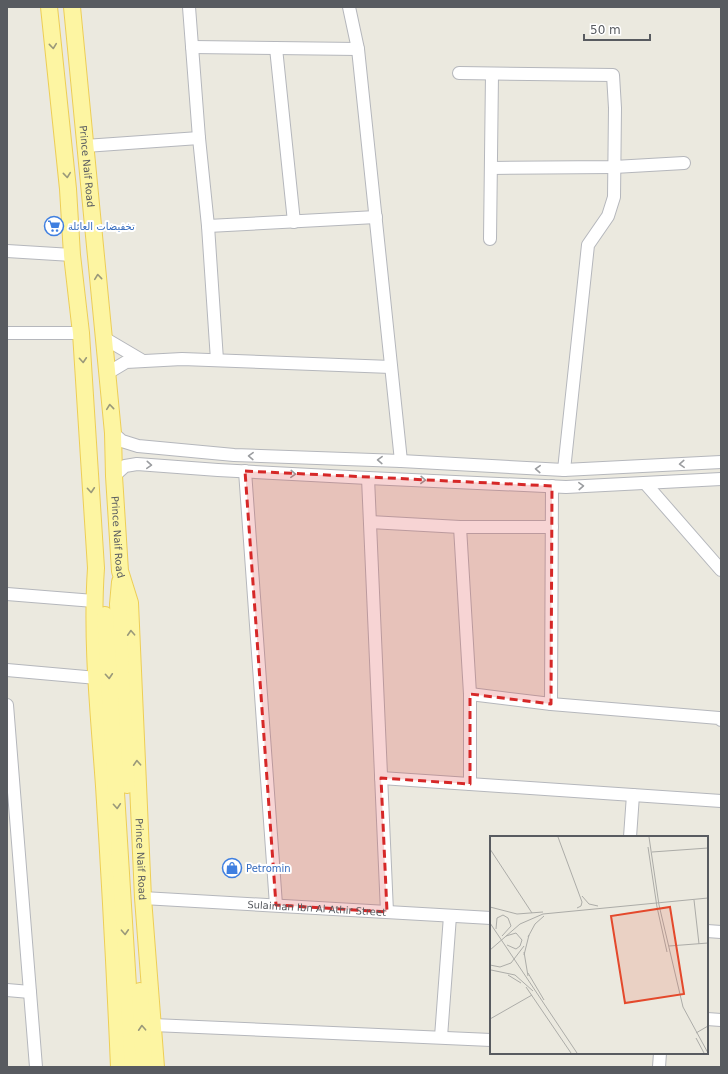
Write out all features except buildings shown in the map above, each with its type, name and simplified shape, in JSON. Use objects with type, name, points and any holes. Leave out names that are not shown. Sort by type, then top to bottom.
[{"type":"main road","points":[[49,7],[68,189],[72,255],[81,333],[96,568],[94,601],[97,678],[111,894],[119,1067]]},
{"type":"main road","name":"Prince Naif Road","points":[[72,7],[104,338],[106,374],[113,432],[114,476],[120,571],[130,603],[133,895],[153,1025],[156,1067]]},
{"type":"main road","points":[[96,568],[104,603],[133,895],[144,1067]]},
{"type":"main road","points":[[133,895],[133,1067]]},
{"type":"street","points":[[189,7],[199,138],[208,226],[217,360]]},
{"type":"street","points":[[349,7],[358,49],[401,461]]},
{"type":"street","points":[[192,46],[358,49]]},
{"type":"street","points":[[276,48],[294,222]]},
{"type":"street","points":[[459,73],[613,75],[615,108],[614,197],[608,216],[588,245],[564,470]]},
{"type":"street","points":[[490,239],[492,74]]},
{"type":"street","points":[[85,146],[199,138]]},
{"type":"street","points":[[491,168],[614,167],[684,162]]},
{"type":"street","points":[[208,226],[376,217]]},
{"type":"street","points":[[7,251],[72,255]]},
{"type":"street","points":[[7,333],[81,333]]},
{"type":"street","points":[[104,338],[143,361]]},
{"type":"street","points":[[106,374],[126,362],[182,359],[391,367]]},
{"type":"street","points":[[113,432],[122,441],[138,446],[234,455],[401,461],[564,470],[721,462]]},
{"type":"street","points":[[215,468],[219,459],[234,455]]},
{"type":"street","points":[[114,476],[125,466],[137,464],[368,478],[566,487],[721,480]]},
{"type":"street","points":[[245,471],[276,905]]},
{"type":"street","points":[[368,478],[387,912]]},
{"type":"street","points":[[645,483],[721,570]]},
{"type":"street","points":[[551,704],[552,486]]},
{"type":"street","points":[[370,522],[460,526],[552,527]]},
{"type":"street","points":[[460,526],[470,694],[470,784]]},
{"type":"street","points":[[7,594],[94,601]]},
{"type":"street","points":[[7,670],[97,678]]},
{"type":"street","points":[[470,694],[551,704],[719,718],[721,720]]},
{"type":"street","points":[[7,706],[9,746],[36,1067]]},
{"type":"street","points":[[381,778],[721,801]]},
{"type":"street","points":[[630,836],[633,795]]},
{"type":"street","name":"Sulaiman Ibn Al Athir Street","points":[[133,895],[490,918]]},
{"type":"street","points":[[441,1038],[450,916]]},
{"type":"street","points":[[708,931],[721,932]]},
{"type":"street","points":[[7,990],[30,992]]},
{"type":"street","points":[[708,1019],[721,1020]]},
{"type":"street","points":[[153,1025],[490,1040]]},
{"type":"street","points":[[659,1067],[660,1054]]},
{"type":"highlighted area","points":[[245,471],[552,486],[551,704],[470,694],[470,784],[381,778],[387,912],[276,905]]},
{"type":"place","name":"تخفيضات العائلة","points":[[54,226]]},
{"type":"place","name":"Petromin","points":[[232,868]]}]
